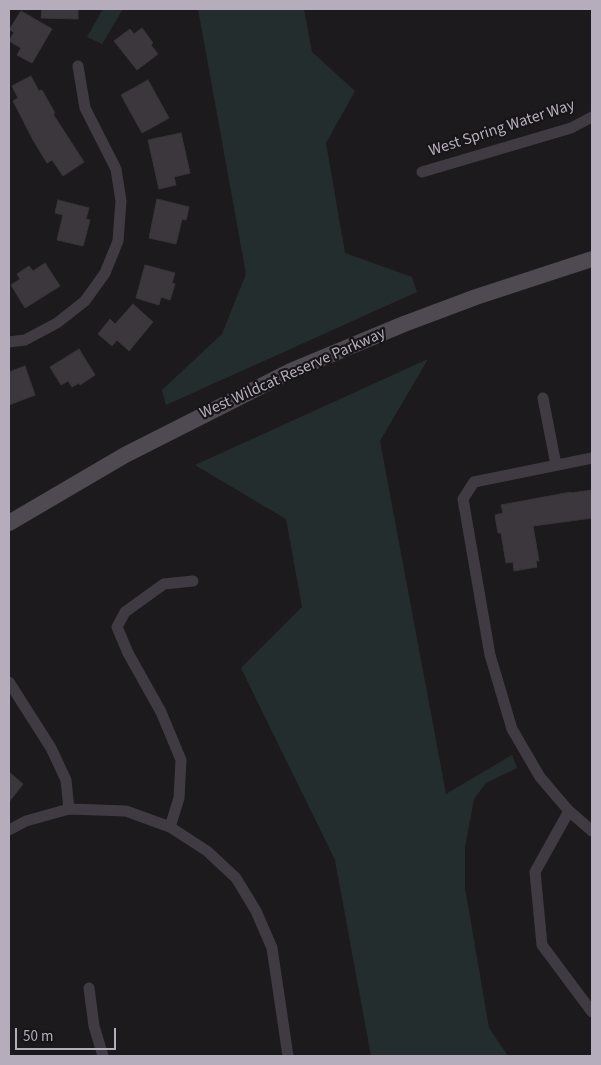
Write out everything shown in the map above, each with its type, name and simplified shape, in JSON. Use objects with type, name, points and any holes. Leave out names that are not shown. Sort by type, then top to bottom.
[{"type":"main road","name":"West Wildcat Reserve Parkway","points":[[9,523],[125,455],[291,371],[404,324],[476,297],[592,259]]},
{"type":"street","points":[[9,342],[25,340],[57,323],[85,301],[106,273],[118,241],[121,201],[116,169],[85,108],[78,66]]},
{"type":"street","name":"West Spring Water Way","points":[[422,172],[571,128],[592,117]]},
{"type":"street","points":[[543,398],[556,465]]},
{"type":"street","points":[[592,458],[474,482],[463,499],[490,656],[512,729],[540,776],[569,811],[592,831]]},
{"type":"street","points":[[170,827],[179,798],[181,760],[161,712],[128,653],[117,627],[125,612],[164,584],[193,581]]},
{"type":"street","points":[[9,682],[51,748],[66,780],[69,810]]},
{"type":"street","points":[[9,830],[26,821],[69,810],[126,811],[170,827],[207,851],[236,878],[256,911],[272,948],[288,1056]]},
{"type":"street","points":[[569,811],[534,872],[542,945],[592,1012]]},
{"type":"street","points":[[89,988],[94,1026],[103,1056]]},
{"type":"shaded area","points":[[103,9],[123,9],[102,44],[87,37]]},
{"type":"shaded area","points":[[198,9],[304,9],[312,52],[355,91],[326,143],[345,253],[412,277],[417,292],[166,405],[162,390],[222,334],[246,274]]},
{"type":"shaded area","points":[[428,359],[380,441],[446,794],[512,755],[517,768],[486,783],[474,799],[465,847],[465,888],[489,1028],[508,1056],[371,1056],[335,860],[241,668],[302,607],[286,519],[195,465]]},
{"type":"building","points":[[42,9],[78,9],[78,19],[41,18]]},
{"type":"building","points":[[21,11],[52,29],[32,63],[17,55],[21,48],[9,41],[14,32],[9,30]]},
{"type":"building","points":[[142,28],[153,43],[151,45],[158,54],[137,70],[114,41],[130,29],[134,34]]},
{"type":"building","points":[[31,76],[39,91],[42,90],[55,113],[53,114],[84,162],[63,176],[52,160],[47,163],[13,101],[18,98],[12,86]]},
{"type":"building","points":[[148,80],[169,118],[142,133],[121,95]]},
{"type":"building","points":[[181,133],[190,173],[174,177],[176,185],[159,189],[148,140]]},
{"type":"building","points":[[157,199],[189,207],[186,220],[182,219],[176,244],[149,238]]},
{"type":"building","points":[[58,200],[89,208],[86,219],[90,220],[83,246],[57,240],[63,215],[55,213]]},
{"type":"building","points":[[45,263],[60,286],[25,308],[11,285],[20,279],[17,274],[29,266],[33,271]]},
{"type":"building","points":[[145,265],[175,273],[172,283],[175,284],[170,300],[161,297],[159,305],[136,298]]},
{"type":"building","points":[[133,304],[153,322],[129,351],[117,340],[112,346],[98,334],[110,319],[115,324]]},
{"type":"building","points":[[79,349],[95,375],[80,385],[79,383],[72,387],[68,381],[61,385],[50,367]]},
{"type":"building","points":[[25,366],[35,395],[9,405],[9,372]]},
{"type":"building","points":[[592,490],[592,518],[533,526],[539,561],[536,561],[537,567],[514,571],[513,562],[506,563],[501,533],[498,533],[495,515],[503,513],[501,505]]},
{"type":"building","points":[[9,772],[23,784],[9,802]]}]
